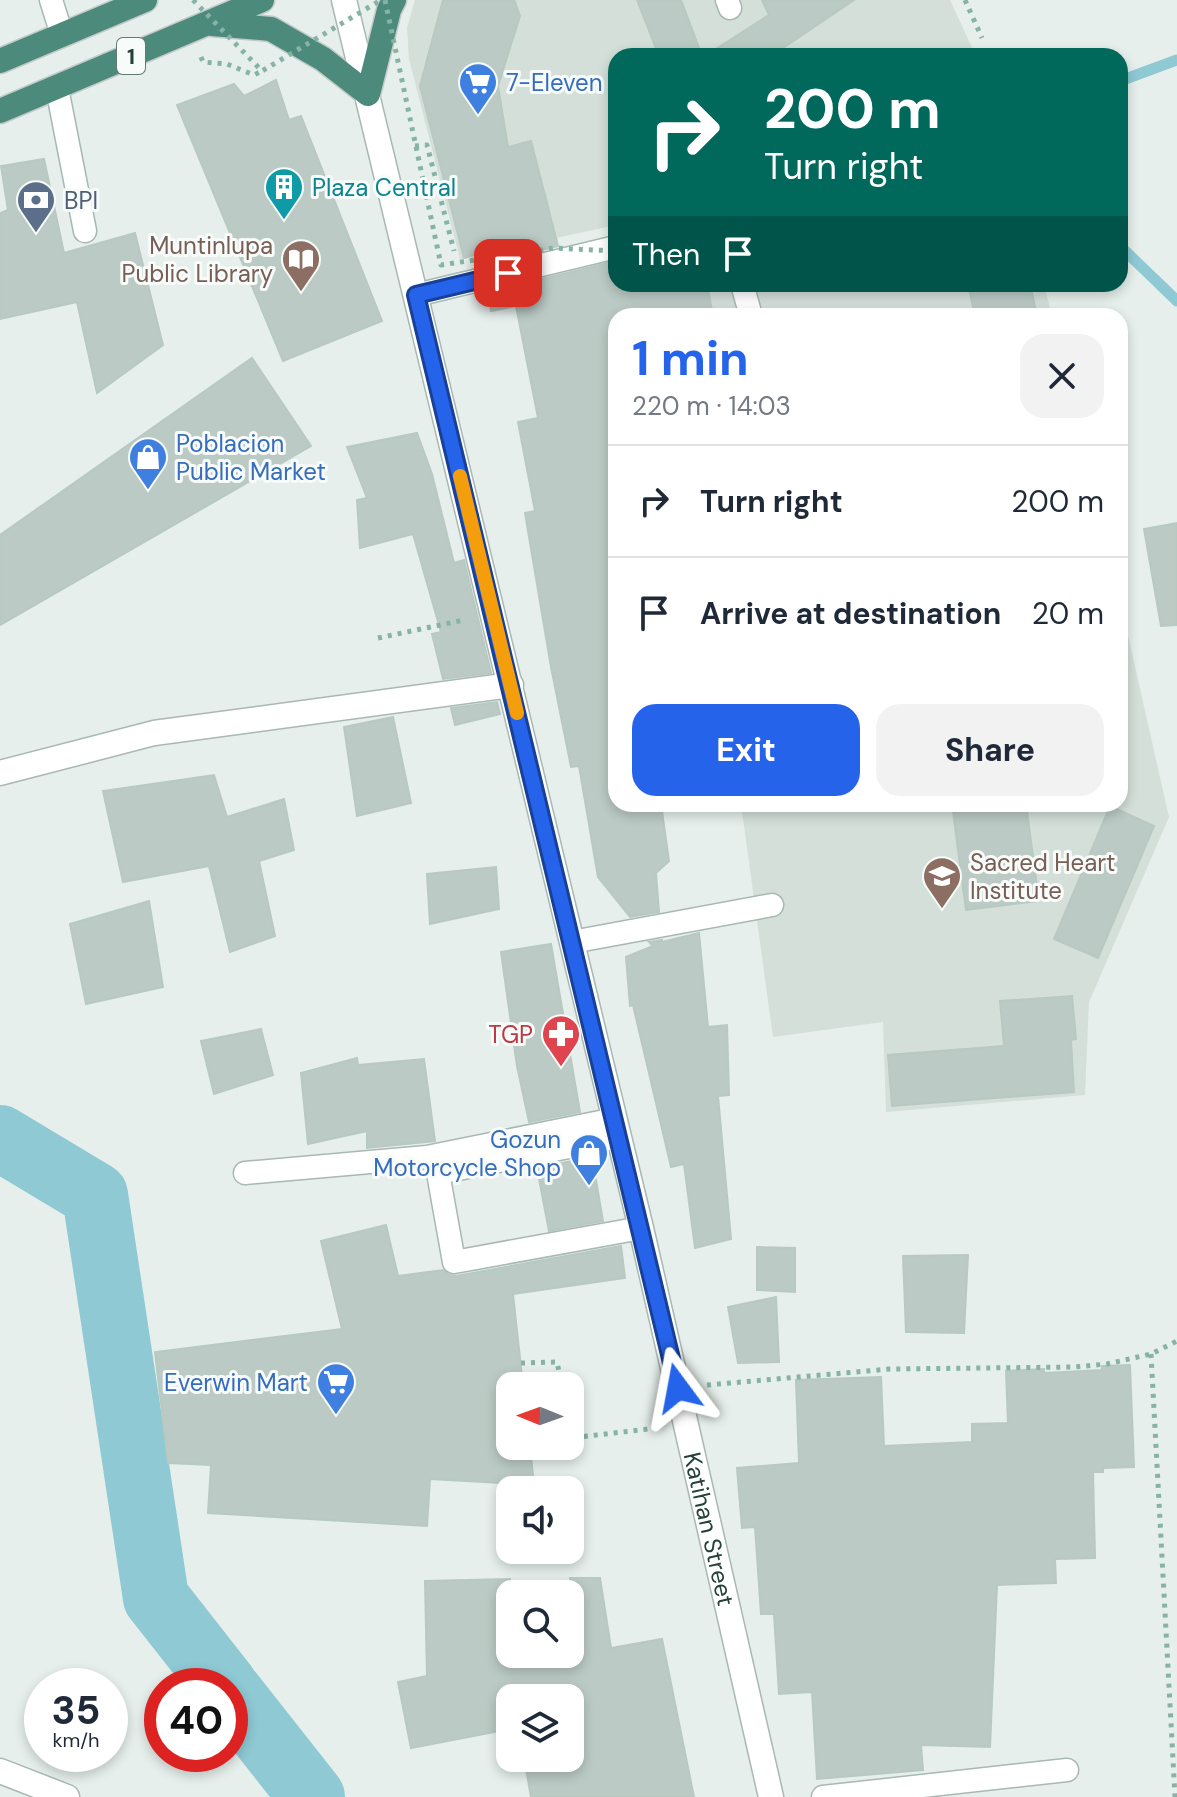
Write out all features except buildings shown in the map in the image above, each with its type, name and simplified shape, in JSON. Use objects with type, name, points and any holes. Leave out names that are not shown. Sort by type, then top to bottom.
[{"type":"highway","name":"1","points":[[0,61],[145,0]]},
{"type":"highway","name":"1","points":[[0,111],[262,0]]},
{"type":"highway","points":[[206,23],[271,29],[323,59],[368,94],[394,0]]},
{"type":"street","name":"Katihan Street","points":[[344,0],[641,1228],[771,1797]]},
{"type":"street","points":[[0,773],[154,733],[511,685]]},
{"type":"street","points":[[0,1771],[67,1797]]},
{"type":"lane","points":[[51,0],[62,35]]},
{"type":"lane","points":[[57,88],[85,231]]},
{"type":"lane","points":[[416,295],[608,251]]},
{"type":"lane","points":[[572,942],[772,905]]},
{"type":"lane","points":[[245,1173],[427,1157],[617,1128]]},
{"type":"lane","points":[[617,1128],[438,1173],[454,1262],[641,1228]]},
{"type":"lane","points":[[823,1797],[1067,1770]]},
{"type":"path","points":[[193,0],[262,71]]},
{"type":"path","points":[[203,62],[227,64],[254,75],[383,0],[441,265],[554,248],[608,249]]},
{"type":"path","points":[[965,0],[982,38]]},
{"type":"path","points":[[415,146],[427,145],[454,251]]},
{"type":"path","points":[[378,638],[493,614]]},
{"type":"path","points":[[678,1388],[890,1369],[1107,1364],[1151,1354],[1177,1341]]},
{"type":"path","points":[[1151,1354],[1175,1797]]},
{"type":"path","points":[[521,1363],[557,1362],[559,1372]]},
{"type":"path","points":[[584,1436],[686,1424]]},
{"type":"shaded area","points":[[415,0],[950,0],[972,48],[608,48],[608,227],[460,259],[409,59],[407,28]]},
{"type":"shaded area","points":[[631,292],[1046,292],[1050,308],[634,308]]},
{"type":"shaded area","name":"Sacred Heart Institute","points":[[1128,635],[1169,817],[1089,1002],[1085,1095],[886,1112],[883,1022],[773,1037],[742,812],[1128,812]]},
{"type":"waterway","points":[[1128,78],[1177,60]]},
{"type":"waterway","points":[[1128,254],[1177,301]]},
{"type":"waterway","points":[[0,1138],[95,1195],[156,1598],[211,1668]]},
{"type":"waterway","points":[[248,1716],[312,1797]]},
{"type":"slow traffic","points":[[460,476],[517,713]]},
{"type":"place","name":"7-Eleven","points":[[478,116]]},
{"type":"place","name":"Plaza Central","points":[[284,221]]},
{"type":"place","name":"BPI","points":[[36,234]]},
{"type":"place","name":"Muntinlupa Public Library","points":[[301,293]]},
{"type":"place","name":"Poblacion Public Market","points":[[148,491]]},
{"type":"place","name":"Sacred Heart Institute","points":[[942,910]]},
{"type":"place","name":"TGP","points":[[561,1068]]},
{"type":"place","name":"Gozun Motorcycle Shop","points":[[589,1187]]},
{"type":"place","name":"Everwin Mart","points":[[336,1416]]},
{"type":"route","points":[[508,273],[416,295],[678,1388]]}]
